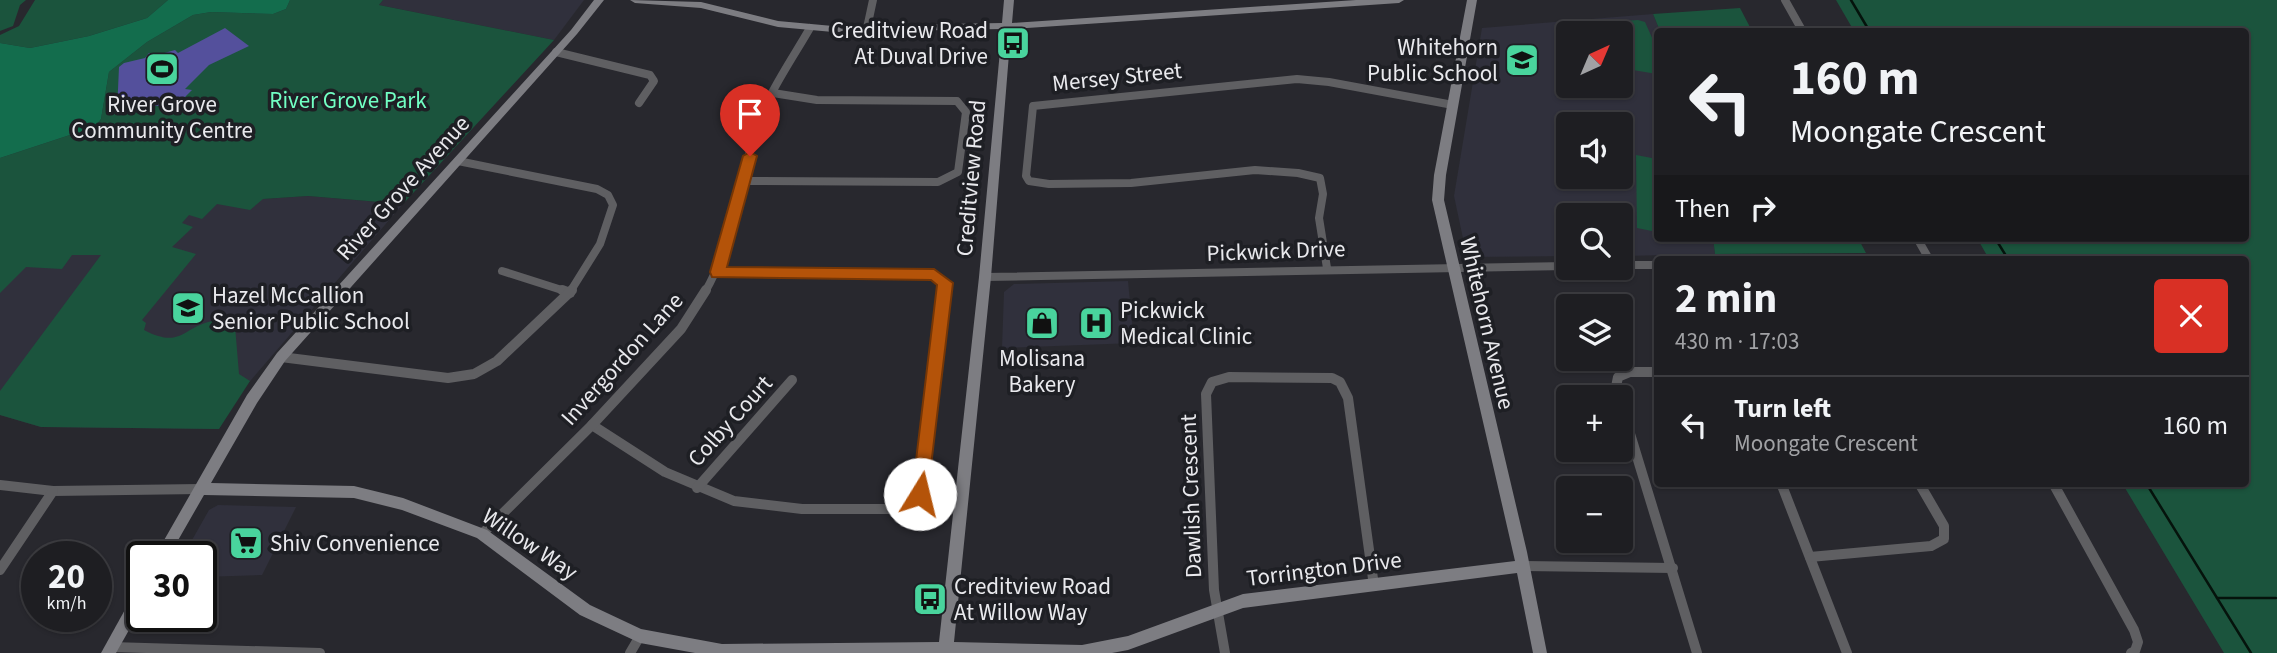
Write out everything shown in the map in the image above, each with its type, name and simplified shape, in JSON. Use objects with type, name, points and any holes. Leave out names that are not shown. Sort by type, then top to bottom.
[{"type":"street","name":"River Grove Avenue","points":[[171,541],[251,399],[281,358],[556,52],[599,0]]},
{"type":"street","points":[[635,0],[702,2],[778,24],[810,28],[866,29],[1007,27],[1399,0]]},
{"type":"street","points":[[866,29],[873,0]]},
{"type":"street","name":"Creditview Road","points":[[946,651],[985,276],[1009,0]]},
{"type":"street","name":"Whitehorn Avenue","points":[[1472,0],[1438,200],[1540,653]]},
{"type":"street","points":[[1786,0],[1801,28]]},
{"type":"street","name":"Invergordon Lane","points":[[482,534],[592,425],[681,329],[718,272],[755,132],[773,93],[810,28]]},
{"type":"street","points":[[556,52],[650,75],[654,81],[639,103]]},
{"type":"street","name":"Mersey Street","points":[[1327,268],[1319,218],[1323,194],[1320,178],[1273,169],[1235,170],[1147,182],[1062,183],[1045,186],[1029,181],[1026,176],[1034,106],[1052,102],[1297,79],[1329,82],[1453,105]]},
{"type":"street","points":[[744,181],[939,181],[958,172],[966,112],[957,102],[817,100],[773,93]]},
{"type":"street","points":[[281,358],[459,379],[497,362],[570,293],[600,244],[613,205],[608,195],[597,189],[458,161]]},
{"type":"street","name":"Pickwick Drive","points":[[985,276],[1556,265]]},
{"type":"street","points":[[1633,265],[1654,265]]},
{"type":"street","points":[[502,271],[570,293]]},
{"type":"street","points":[[592,425],[665,472],[697,488],[734,501],[782,508],[897,509],[915,501],[923,482],[946,289],[943,280],[934,274],[718,272]]},
{"type":"street","points":[[1616,385],[1618,377],[1630,372],[1654,372]]},
{"type":"street","name":"Dawlish Crescent","points":[[1217,610],[1206,394],[1212,382],[1229,377],[1332,378],[1340,382],[1349,398],[1374,586]]},
{"type":"street","name":"Colby Court","points":[[697,488],[792,380]]},
{"type":"street","points":[[1633,440],[1697,653]]},
{"type":"street","name":"Willow Way","points":[[0,485],[52,491],[200,489],[354,492],[402,504],[482,534],[585,610],[640,636],[678,645],[722,650],[946,651]]},
{"type":"street","points":[[1783,487],[1847,653]]},
{"type":"street","points":[[1810,557],[1931,545],[1944,539],[1944,526],[1921,487]]},
{"type":"street","points":[[2055,487],[2134,630],[2138,642],[2135,651],[2131,653]]},
{"type":"street","points":[[0,570],[52,491]]},
{"type":"street","name":"Torrington Drive","points":[[946,651],[1082,652],[1128,643],[1243,601],[1522,566],[1673,568]]},
{"type":"street","points":[[1217,610],[1225,653]]},
{"type":"street","points":[[126,621],[109,650],[320,653]]},
{"type":"street","points":[[631,653],[640,636]]},
{"type":"shaded area","points":[[383,0],[584,0],[554,40],[379,5]]},
{"type":"shaded area","points":[[1653,14],[1659,28],[1654,28],[1654,242],[1714,242],[1715,254],[1633,256],[1633,203],[1556,203],[1556,256],[1467,257],[1454,196],[1482,28],[1556,22],[1556,98],[1633,98],[1633,21],[1568,21]]},
{"type":"shaded area","name":"Hazel McCallion Senior Public School","points":[[0,178],[263,199],[308,196],[403,204],[239,394],[219,429],[41,427],[0,415]]},
{"type":"shaded area","points":[[1128,281],[1134,343],[1002,348],[1004,292],[1014,284]]},
{"type":"shaded area","points":[[218,505],[296,507],[262,575],[217,576],[217,541],[191,541],[209,510]]},
{"type":"green space","points":[[0,0],[26,0],[20,5],[13,26],[0,31]]},
{"type":"green space","points":[[35,0],[168,0],[147,18],[89,36],[30,48],[0,43],[0,35],[19,26]]},
{"type":"green space","points":[[168,0],[290,0],[286,9],[273,14],[211,12],[193,15],[147,42],[109,72],[101,119],[90,133],[79,132],[0,158],[0,43],[30,48],[89,36],[147,18]]},
{"type":"green space","name":"River Grove Park","points":[[290,0],[383,0],[379,5],[554,40],[403,204],[308,196],[263,199],[250,210],[217,204],[202,219],[189,215],[182,223],[193,227],[172,247],[196,254],[142,320],[146,323],[144,330],[167,338],[182,335],[213,321],[235,326],[239,374],[250,381],[219,429],[41,427],[0,415],[0,391],[101,255],[72,255],[62,269],[26,267],[0,293],[0,158],[79,132],[90,133],[101,119],[109,72],[147,42],[193,15],[211,12],[273,14],[286,9]]},
{"type":"green space","points":[[1836,0],[2277,0],[2277,653],[2224,653],[2124,487],[2249,487],[2249,256],[1987,256],[1979,242],[2249,242],[2249,28],[1852,28]]},
{"type":"green space","points":[[1740,8],[1750,28],[1659,28],[1653,14]]},
{"type":"green space","points":[[1638,20],[1645,22],[1654,42],[1654,74],[1633,70],[1633,21],[1623,21]]},
{"type":"green space","points":[[1636,155],[1654,158],[1654,231],[1637,228]]},
{"type":"green space","points":[[1714,242],[1860,242],[1866,253],[1715,254]]},
{"type":"building","name":"River Grove Community Centre","points":[[225,28],[249,46],[209,65],[185,89],[192,90],[175,107],[126,104],[117,112],[119,67],[124,63],[145,58],[149,53],[161,54],[175,50],[178,53]]},
{"type":"waterway","points":[[1851,0],[1868,28]]},
{"type":"waterway","points":[[1997,242],[2006,256]]},
{"type":"waterway","points":[[2148,487],[2217,598]]},
{"type":"waterway","points":[[2217,598],[2276,598]]},
{"type":"waterway","points":[[2217,598],[2251,653]]},
{"type":"place","name":"Creditview Road At Duval Drive","points":[[1013,43]]},
{"type":"place","name":"Whitehorn Public School","points":[[1522,60]]},
{"type":"place","name":"River Grove Community Centre","points":[[162,69]]},
{"type":"place","name":"Hazel McCallion Senior Public School","points":[[188,308]]},
{"type":"place","name":"Molisana Bakery","points":[[1042,323]]},
{"type":"place","name":"Pickwick Medical Clinic","points":[[1096,323]]},
{"type":"place","name":"Shiv Convenience","points":[[246,543]]},
{"type":"place","name":"Creditview Road At Willow Way","points":[[930,599]]},
{"type":"route","points":[[750,156],[718,272],[934,274],[945,283],[920,494]]}]
